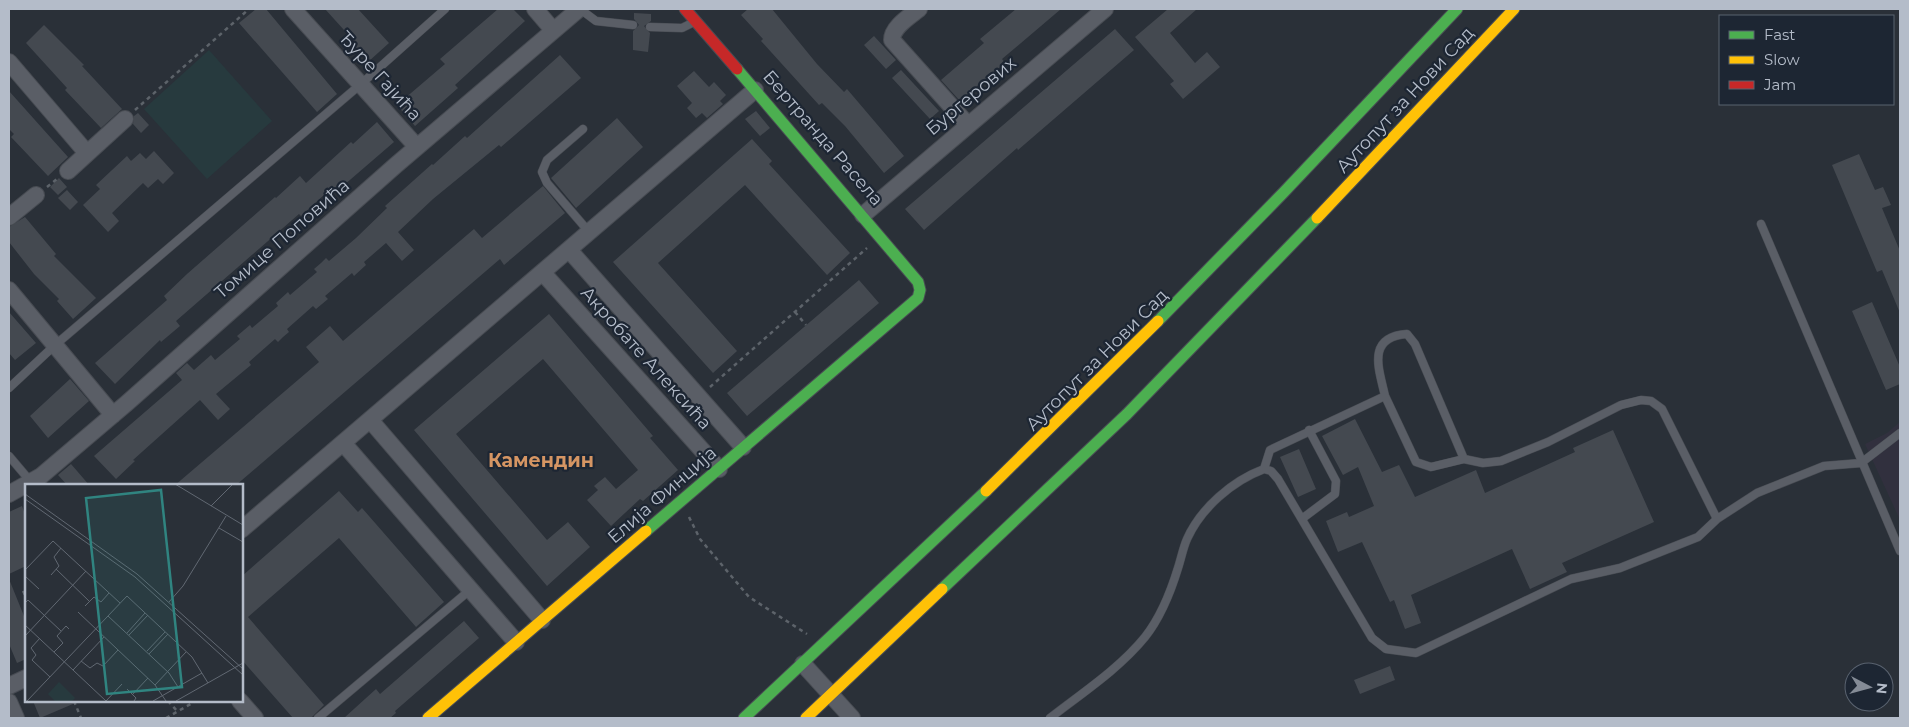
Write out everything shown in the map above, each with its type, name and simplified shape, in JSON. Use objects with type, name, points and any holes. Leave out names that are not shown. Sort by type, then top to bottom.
[{"type":"main road","name":"Бертранда Расела","points":[[685,9],[863,214],[918,282],[920,290],[918,298]]},
{"type":"main road","name":"Аутопут за Нови Сад","points":[[744,718],[925,553],[1095,388],[1366,107],[1457,9]]},
{"type":"main road","name":"Аутопут за Нови Сад","points":[[806,718],[832,697],[1127,414],[1381,152],[1514,9]]},
{"type":"main road","name":"Елија Финција","points":[[428,718],[918,298]]},
{"type":"street","name":"Ђуре Гајића","points":[[293,9],[417,147]]},
{"type":"street","points":[[535,9],[553,30]]},
{"type":"street","name":"Томице Поповића","points":[[41,481],[113,414],[417,147],[579,9]]},
{"type":"street","points":[[919,9],[896,29],[892,34],[892,40],[968,125]]},
{"type":"street","name":"Бургерових","points":[[863,214],[1105,9]]},
{"type":"street","points":[[9,62],[86,152]]},
{"type":"street","points":[[242,529],[570,251],[756,90]]},
{"type":"street","points":[[68,171],[86,152],[125,119]]},
{"type":"street","points":[[9,217],[36,196]]},
{"type":"street","name":"Акробате Алексића","points":[[570,251],[744,447]]},
{"type":"street","name":"Акробате Алексића","points":[[544,273],[719,470]]},
{"type":"street","points":[[9,290],[54,346],[113,414]]},
{"type":"street","points":[[370,421],[542,620]]},
{"type":"street","points":[[344,444],[516,642]]},
{"type":"street","name":"Томице Поповића","points":[[9,494],[25,488]]},
{"type":"street","points":[[804,664],[852,718]]},
{"type":"street","points":[[9,686],[25,678]]},
{"type":"street","points":[[9,702],[16,718]]},
{"type":"street","points":[[241,702],[255,718]]},
{"type":"lane","points":[[9,388],[54,346],[361,84],[445,9]]},
{"type":"lane","points":[[579,9],[596,20],[633,25]]},
{"type":"lane","points":[[650,27],[682,28],[696,21]]},
{"type":"lane","points":[[583,129],[547,160],[542,172],[547,183],[590,233]]},
{"type":"lane","points":[[1761,224],[1900,551]]},
{"type":"lane","points":[[1464,459],[1415,344],[1407,334],[1400,334],[1382,344],[1377,356],[1385,396],[1416,462],[1431,467],[1464,459],[1483,463],[1501,461],[1548,442],[1621,404],[1641,400],[1651,401],[1662,408],[1717,518]]},
{"type":"lane","points":[[1264,469],[1270,450],[1309,430],[1385,396]]},
{"type":"lane","points":[[1303,518],[1336,494],[1336,481],[1309,430]]},
{"type":"lane","points":[[1050,718],[1125,658],[1146,636],[1163,605],[1186,540],[1193,528],[1212,503],[1236,483],[1264,469],[1271,471],[1278,479],[1303,518],[1372,638],[1386,649],[1416,653],[1571,579],[1620,568],[1698,536],[1717,518],[1757,493],[1824,466],[1861,462],[1900,433]]},
{"type":"lane","points":[[9,456],[41,481]]},
{"type":"lane","points":[[318,718],[470,590]]},
{"type":"path","points":[[125,119],[250,9]]},
{"type":"path","points":[[36,196],[68,171]]},
{"type":"path","points":[[698,396],[868,247]]},
{"type":"path","points":[[795,312],[806,325]]},
{"type":"path","points":[[681,501],[700,539],[740,588],[749,597],[807,634],[822,647]]},
{"type":"path","points":[[23,591],[25,596]]},
{"type":"path","points":[[74,702],[81,718]]},
{"type":"path","points":[[169,702],[178,712]]},
{"type":"path","points":[[166,718],[194,702]]},
{"type":"shaded area","points":[[1900,422],[1900,520],[1865,444],[1887,433]]},
{"type":"green space","points":[[209,50],[272,121],[207,179],[144,109]]},
{"type":"building","points":[[256,9],[266,9],[337,94],[317,112],[239,23]]},
{"type":"building","points":[[325,9],[358,9],[389,43],[368,62],[351,42],[353,40]]},
{"type":"building","points":[[498,9],[513,9],[525,21],[455,85],[458,88],[415,126],[397,105],[445,64],[440,59]]},
{"type":"building","points":[[748,9],[772,9],[817,64],[844,92],[847,89],[904,156],[884,173],[845,126],[822,103],[819,105],[761,41],[763,39],[741,15]]},
{"type":"building","points":[[1016,9],[1061,9],[1002,59],[1005,63],[960,101],[941,80],[984,43],[980,39]]},
{"type":"building","points":[[1168,9],[1197,9],[1170,33],[1195,63],[1207,52],[1220,67],[1183,99],[1170,84],[1174,81],[1135,37]]},
{"type":"building","points":[[634,13],[651,14],[651,21],[644,26],[650,33],[648,52],[633,50],[633,31],[639,25],[634,19]]},
{"type":"building","points":[[44,25],[84,65],[82,66],[122,109],[101,128],[65,90],[67,88],[26,43]]},
{"type":"building","points":[[1115,29],[1134,50],[1018,150],[1017,148],[924,230],[905,209]]},
{"type":"building","points":[[874,36],[896,60],[886,69],[864,45]]},
{"type":"building","points":[[560,55],[581,78],[501,147],[499,145],[433,199],[398,232],[414,250],[402,261],[386,243],[364,262],[366,265],[354,276],[352,273],[325,296],[328,299],[316,309],[313,306],[287,329],[289,332],[278,342],[275,339],[249,362],[251,365],[216,394],[230,409],[218,420],[200,400],[133,460],[135,461],[116,479],[94,456],[182,380],[176,373],[187,363],[194,370],[211,355],[215,360],[240,339],[237,336],[250,325],[252,328],[278,306],[276,303],[288,292],[290,295],[317,272],[314,269],[326,258],[329,261],[356,238],[387,208],[385,206],[465,136],[467,138]]},
{"type":"building","points":[[901,70],[939,111],[930,119],[892,78]]},
{"type":"building","points":[[694,71],[709,87],[714,82],[726,95],[720,101],[723,104],[707,118],[702,113],[696,118],[687,108],[692,103],[677,86]]},
{"type":"building","points":[[9,91],[68,157],[48,176],[11,137],[14,134],[9,129]]},
{"type":"building","points":[[756,111],[770,128],[760,136],[745,119]]},
{"type":"building","points":[[138,113],[149,125],[141,133],[133,124],[134,116]]},
{"type":"building","points":[[617,118],[643,147],[576,208],[551,178]]},
{"type":"building","points":[[377,122],[394,142],[329,198],[325,194],[301,216],[299,214],[176,321],[180,326],[161,342],[160,340],[115,384],[95,363],[167,300],[164,296],[187,274],[275,197],[300,176],[306,183],[351,142],[353,144]]},
{"type":"building","points":[[752,139],[772,161],[769,164],[850,253],[827,275],[745,185],[658,263],[737,351],[713,373],[613,262]]},
{"type":"building","points":[[154,151],[174,173],[163,184],[158,179],[148,188],[143,183],[112,213],[119,221],[108,232],[83,205],[100,189],[96,185],[127,156],[131,161],[140,153],[146,159]]},
{"type":"building","points":[[1859,154],[1875,190],[1883,187],[1891,205],[1882,208],[1900,251],[1900,313],[1882,270],[1877,272],[1832,165]]},
{"type":"building","points":[[59,178],[67,187],[58,195],[50,187]]},
{"type":"building","points":[[543,186],[565,213],[504,265],[500,259],[237,484],[176,484],[319,362],[306,347],[330,326],[343,341],[474,229],[482,238]]},
{"type":"building","points":[[67,190],[78,202],[70,210],[58,198]]},
{"type":"building","points":[[25,217],[56,254],[54,256],[96,298],[73,319],[57,301],[59,299],[34,274],[9,242],[9,227]]},
{"type":"building","points":[[859,280],[879,303],[747,416],[727,393]]},
{"type":"building","points":[[1872,302],[1900,367],[1900,384],[1886,390],[1852,311]]},
{"type":"building","points":[[9,312],[36,343],[15,360],[9,353]]},
{"type":"building","points":[[549,314],[653,436],[650,438],[678,470],[643,501],[640,499],[611,526],[587,500],[598,490],[594,486],[605,477],[616,489],[638,470],[543,359],[456,434],[547,540],[568,522],[590,547],[547,586],[414,430]]},
{"type":"building","points":[[70,379],[89,401],[48,438],[30,416]]},
{"type":"building","points":[[1355,419],[1382,472],[1399,465],[1415,497],[1476,470],[1485,493],[1575,452],[1573,448],[1613,430],[1654,522],[1562,563],[1567,572],[1530,589],[1512,549],[1411,595],[1421,623],[1405,629],[1394,600],[1390,602],[1362,542],[1338,552],[1326,521],[1347,512],[1349,517],[1374,506],[1358,467],[1343,475],[1322,436]]},
{"type":"building","points":[[1299,449],[1316,489],[1298,497],[1280,457]]},
{"type":"building","points":[[71,464],[88,484],[66,484],[58,475]]},
{"type":"building","points":[[339,491],[358,512],[362,508],[444,602],[416,627],[339,538],[248,617],[324,705],[311,718],[293,718],[242,660],[242,576]]},
{"type":"building","points":[[22,506],[25,514],[25,566],[9,574],[9,512]]},
{"type":"building","points":[[9,579],[25,619],[25,659],[17,663],[9,644]]},
{"type":"building","points":[[464,621],[479,638],[395,711],[396,713],[390,718],[344,718],[376,689],[380,694]]},
{"type":"building","points":[[1390,666],[1395,680],[1360,694],[1354,680]]},
{"type":"building","points":[[33,702],[78,702],[40,718]]},
{"type":"traffic: fast","points":[[1158,321],[1284,192],[1457,9]]},
{"type":"traffic: fast","points":[[646,531],[918,298],[920,290],[918,282],[737,69]]},
{"type":"traffic: fast","points":[[942,589],[1127,414],[1317,218]]},
{"type":"traffic: fast","points":[[744,718],[986,491]]},
{"type":"traffic: slow","points":[[1317,218],[1514,9]]},
{"type":"traffic: slow","points":[[986,491],[1158,321]]},
{"type":"traffic: slow","points":[[428,718],[646,531]]},
{"type":"traffic: slow","points":[[806,718],[942,589]]},
{"type":"traffic: jam","points":[[685,9],[737,69]]},
{"type":"district","name":"Камендин","points":[[541,460]]}]
